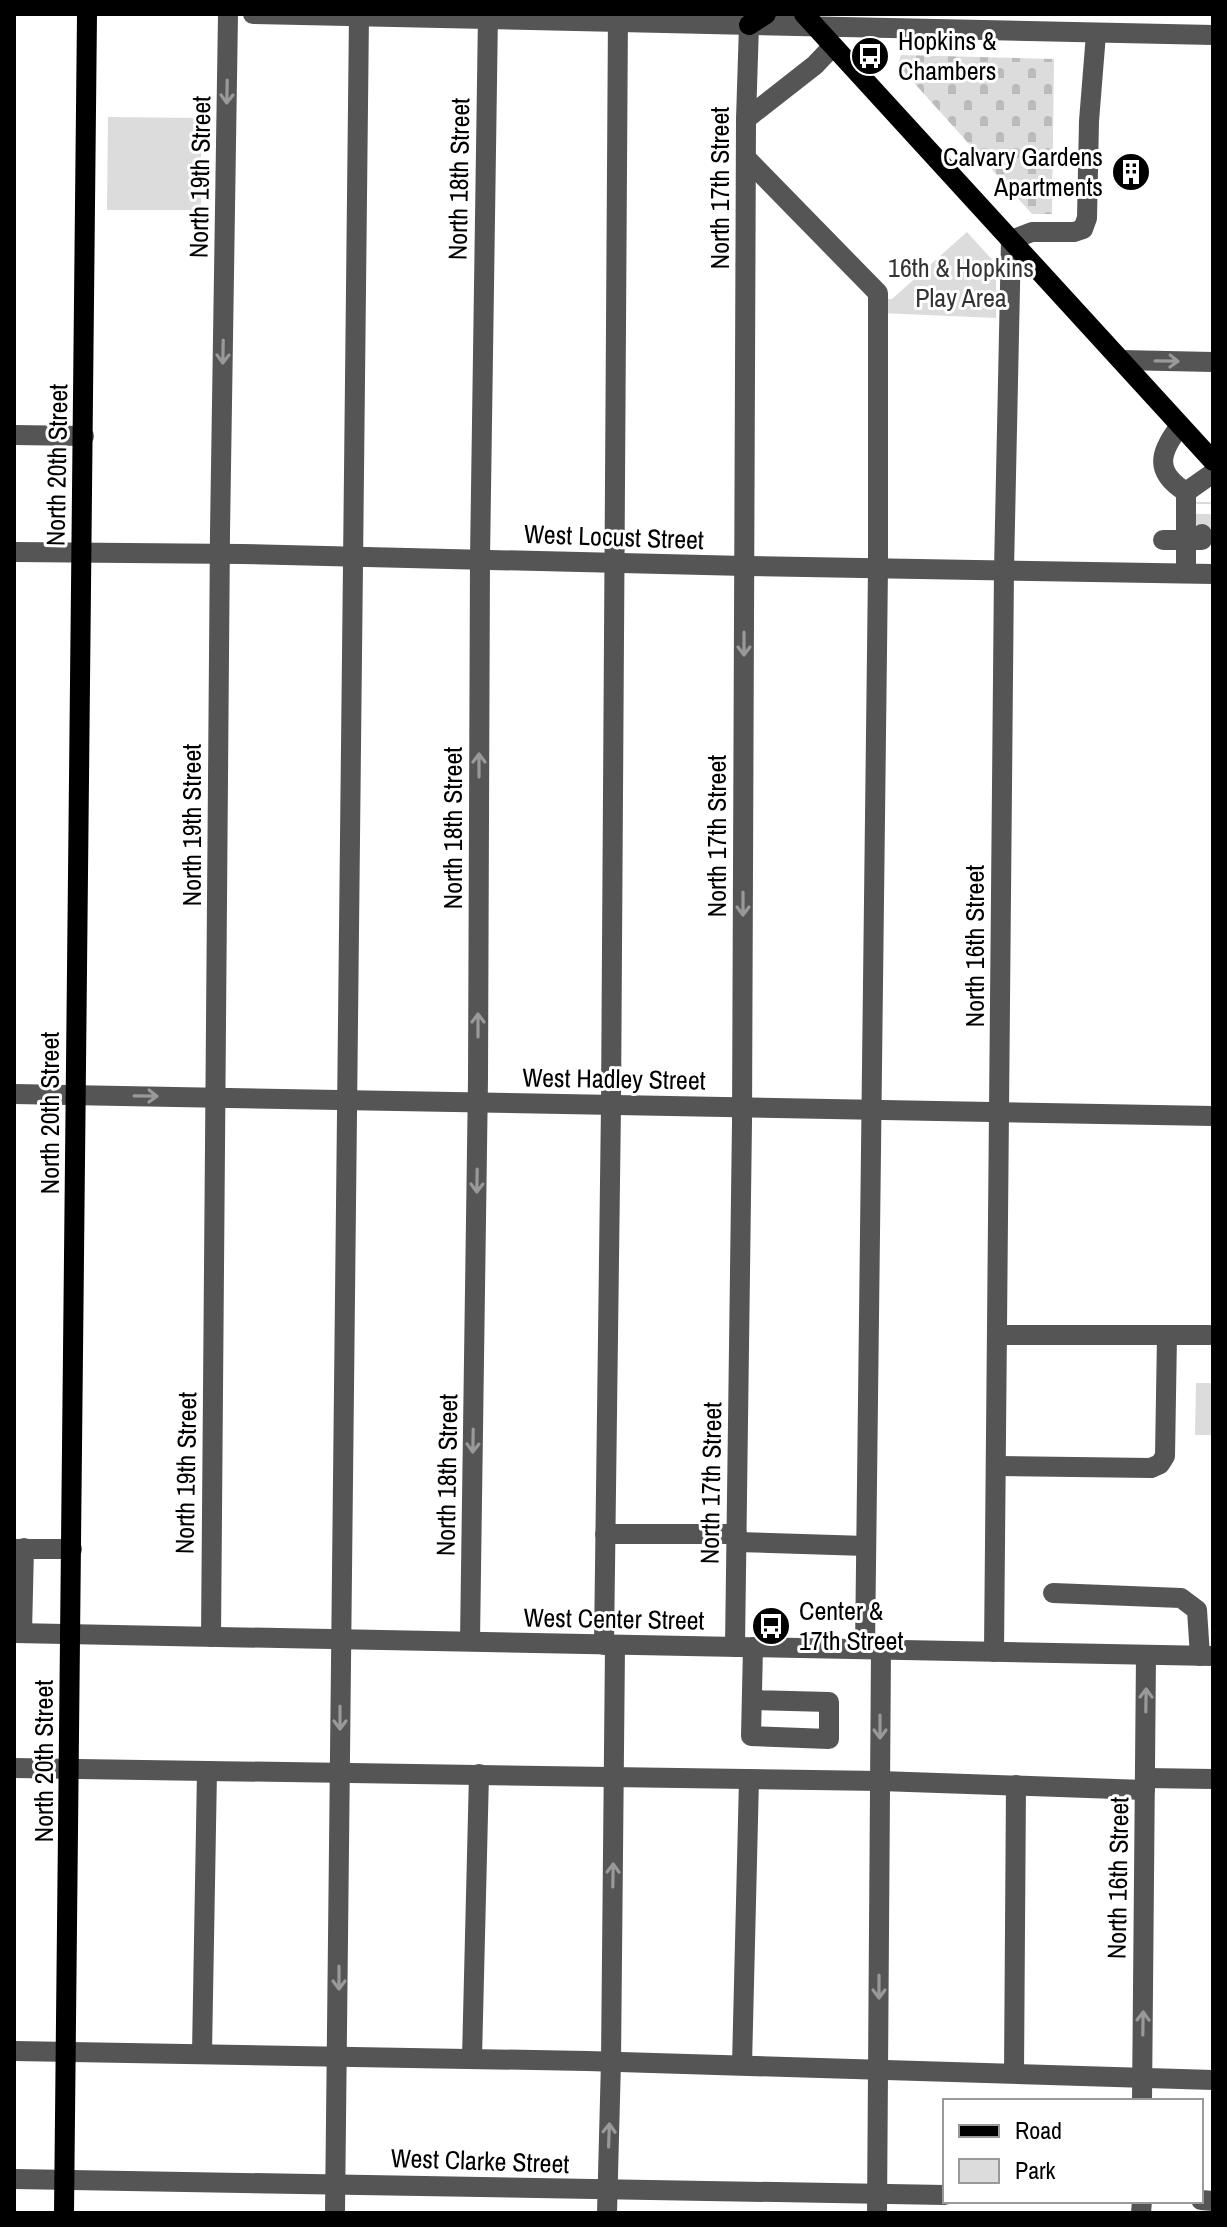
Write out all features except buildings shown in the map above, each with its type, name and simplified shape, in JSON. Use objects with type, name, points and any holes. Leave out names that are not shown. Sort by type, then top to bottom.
[{"type":"main road","name":"North 20th Street","points":[[64,2213],[87,14]]},
{"type":"main road","points":[[810,20],[1213,461]]},
{"type":"street","name":"North 19th Street","points":[[211,1637],[228,14]]},
{"type":"street","points":[[253,14],[810,20],[1096,34],[1213,35]]},
{"type":"street","points":[[335,2213],[359,15]]},
{"type":"street","name":"North 18th Street","points":[[470,1641],[488,16]]},
{"type":"street","points":[[607,2213],[614,1777],[605,1534],[619,18]]},
{"type":"street","name":"North 17th Street","points":[[744,19],[745,566],[737,1538],[744,1647],[753,1700]]},
{"type":"street","points":[[1011,240],[1032,232],[1074,232],[1083,229],[1087,218],[1089,121],[1096,34]]},
{"type":"street","points":[[746,119],[815,65],[833,46]]},
{"type":"street","points":[[746,158],[878,293],[878,568],[866,1546],[880,1781],[877,2204]]},
{"type":"street","name":"North 16th Street","points":[[994,1652],[1004,570],[1011,240]]},
{"type":"street","points":[[1121,360],[1213,362]]},
{"type":"street","points":[[1180,426],[1162,457],[1174,464],[1193,494],[1194,537],[1186,573]]},
{"type":"street","points":[[14,435],[84,436]]},
{"type":"street","points":[[1193,494],[1213,473]]},
{"type":"street","points":[[1163,540],[1194,537]]},
{"type":"street","name":"West Locust Street","points":[[14,552],[1213,574]]},
{"type":"street","name":"West Hadley Street","points":[[14,1094],[1213,1116]]},
{"type":"street","points":[[998,1335],[1213,1335]]},
{"type":"street","points":[[997,1466],[1151,1468],[1160,1464],[1165,1456],[1167,1335]]},
{"type":"street","points":[[605,1534],[866,1546]]},
{"type":"street","points":[[18,1633],[19,1549],[72,1549]]},
{"type":"street","points":[[1053,1593],[1181,1598],[1197,1610],[1207,1656]]},
{"type":"street","name":"West Center Street","points":[[18,1633],[1207,1656]]},
{"type":"street","name":"North 16th Street","points":[[1142,2099],[1146,1655]]},
{"type":"street","points":[[14,1768],[1016,1785],[1145,1784],[1213,1779]]},
{"type":"street","points":[[202,2053],[207,1771]]},
{"type":"street","points":[[472,2058],[479,1774]]},
{"type":"street","points":[[742,2065],[749,1779]]},
{"type":"street","points":[[1014,2073],[1016,1785]]},
{"type":"street","points":[[14,2051],[611,2061],[1213,2080]]},
{"type":"street","name":"West Clarke Street","points":[[14,2179],[607,2190],[877,2204],[943,2195]]},
{"type":"green space","points":[[901,55],[1054,59],[1052,214],[1032,214],[898,65]]},
{"type":"green space","points":[[108,117],[201,118],[201,210],[107,210]]},
{"type":"green space","name":"16th & Hopkins Play Area","points":[[967,232],[996,264],[996,318],[880,313],[880,299],[892,299]]},
{"type":"green space","points":[[1196,1383],[1213,1383],[1213,1435],[1195,1435]]},
{"type":"tunnel","points":[[1202,534],[1203,502]]},
{"type":"place","name":"Hopkins & Chambers","points":[[870,56]]},
{"type":"place","name":"Calvary Gardens Apartments","points":[[1131,172]]},
{"type":"place","name":"Center & 17th Street","points":[[771,1626]]}]
